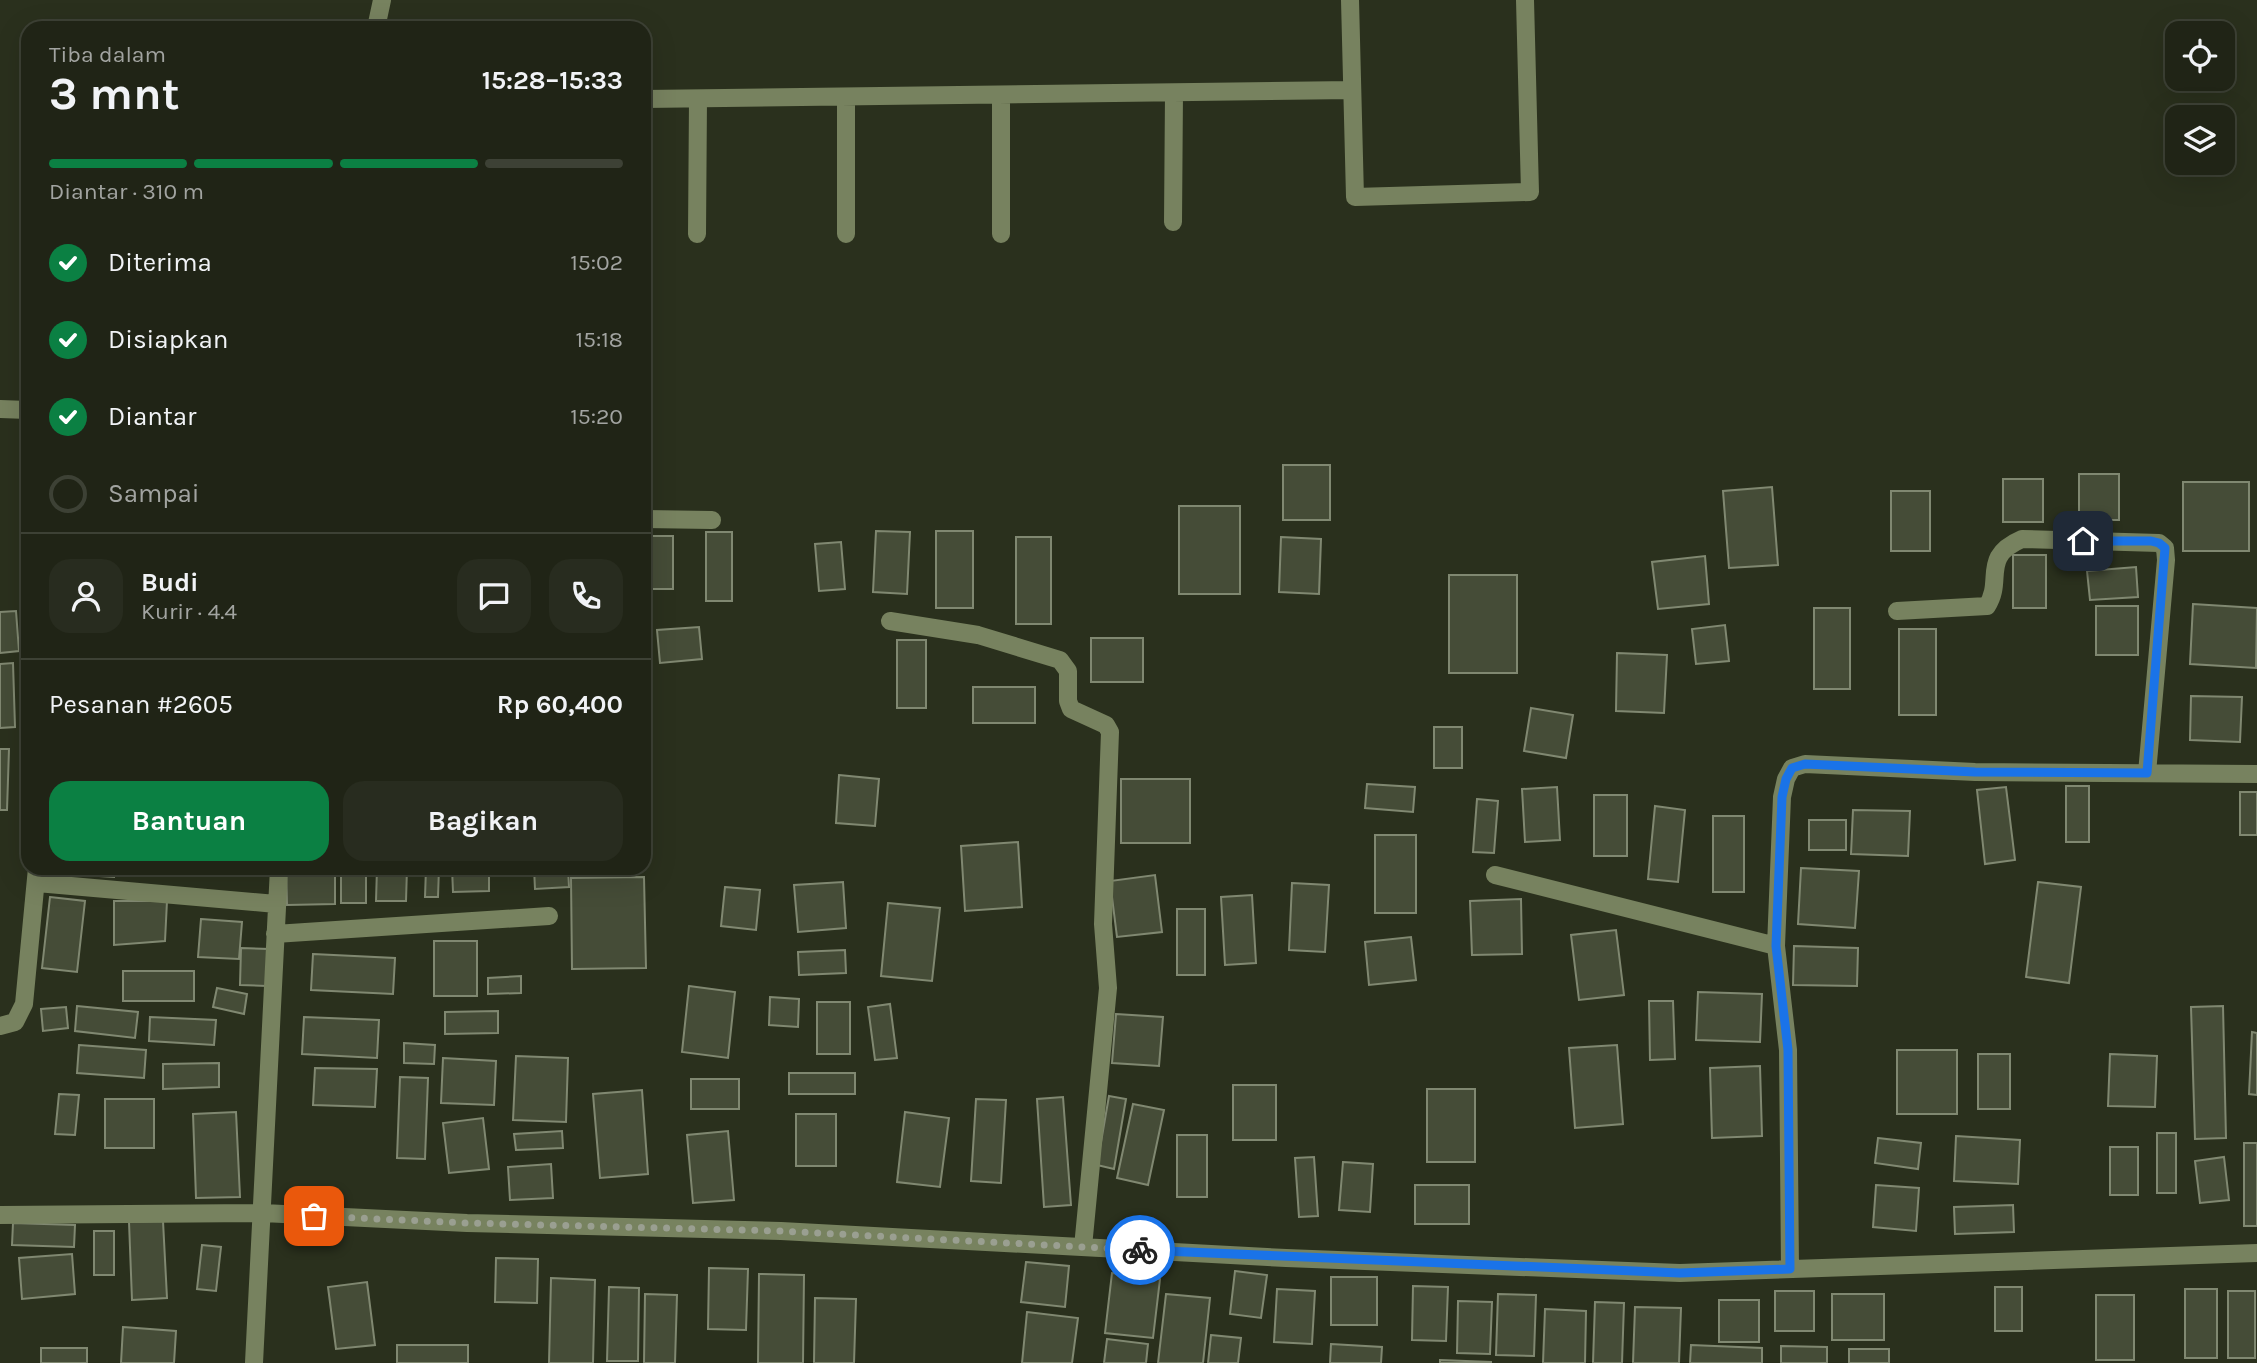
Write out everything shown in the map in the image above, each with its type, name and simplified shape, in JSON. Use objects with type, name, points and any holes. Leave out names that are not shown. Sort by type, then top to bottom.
[{"type":"street","points":[[378,21],[382,0]]},
{"type":"street","points":[[1350,0],[1355,197],[1530,192],[1525,0]]},
{"type":"street","points":[[651,99],[1352,90]]},
{"type":"street","points":[[1173,222],[1174,93]]},
{"type":"street","points":[[1001,95],[1001,234]]},
{"type":"street","points":[[846,97],[846,234]]},
{"type":"street","points":[[696,234],[698,99]]},
{"type":"street","points":[[0,409],[21,410]]},
{"type":"street","points":[[651,519],[712,520]]},
{"type":"street","points":[[1897,611],[1987,606],[1991,600],[1995,564],[2003,550],[2022,539],[2159,543],[2165,548],[2165,560],[2147,773]]},
{"type":"street","points":[[890,621],[978,635],[1060,660],[1068,671],[1068,701],[1071,709],[1106,725],[1110,732],[1103,924],[1108,988],[1083,1247]]},
{"type":"street","points":[[1790,1269],[1788,1050],[1776,946],[1782,797],[1792,768],[1805,764],[1975,772],[2257,774]]},
{"type":"street","points":[[254,1363],[278,875]]},
{"type":"street","points":[[1495,875],[1776,946]]},
{"type":"street","points":[[0,1026],[15,1022],[24,1004],[37,876],[276,905]]},
{"type":"street","points":[[275,934],[549,916]]},
{"type":"street","points":[[0,1215],[263,1213],[467,1223],[780,1231],[1286,1258],[1667,1273],[2257,1253]]},
{"type":"building","points":[[1283,465],[1330,465],[1330,520],[1283,520]]},
{"type":"building","points":[[2079,474],[2119,474],[2119,520],[2079,520]]},
{"type":"building","points":[[2003,479],[2043,479],[2043,522],[2003,522]]},
{"type":"building","points":[[2183,482],[2249,482],[2249,551],[2183,551]]},
{"type":"building","points":[[1772,487],[1778,565],[1729,568],[1723,491]]},
{"type":"building","points":[[1891,491],[1930,491],[1930,551],[1891,551]]},
{"type":"building","points":[[1179,506],[1240,506],[1240,594],[1179,594]]},
{"type":"building","points":[[876,531],[910,532],[907,594],[873,592]]},
{"type":"building","points":[[936,531],[973,531],[973,608],[936,608]]},
{"type":"building","points":[[706,532],[732,532],[732,601],[706,601]]},
{"type":"building","points":[[651,536],[673,536],[673,589],[651,589]]},
{"type":"building","points":[[1016,537],[1051,537],[1051,624],[1016,624]]},
{"type":"building","points":[[1281,537],[1321,539],[1319,594],[1279,592]]},
{"type":"building","points":[[841,542],[845,589],[819,591],[815,544]]},
{"type":"building","points":[[2013,555],[2046,555],[2046,608],[2013,608]]},
{"type":"building","points":[[1705,556],[1709,604],[1658,609],[1652,562]]},
{"type":"building","points":[[2136,567],[2138,597],[2090,600],[2087,571]]},
{"type":"building","points":[[1449,575],[1517,575],[1517,673],[1449,673]]},
{"type":"building","points":[[2193,604],[2257,608],[2256,668],[2190,664]]},
{"type":"building","points":[[2096,606],[2138,606],[2138,655],[2096,655]]},
{"type":"building","points":[[1814,608],[1850,608],[1850,689],[1814,689]]},
{"type":"building","points":[[16,611],[19,651],[0,653],[0,612]]},
{"type":"building","points":[[1725,625],[1729,661],[1696,664],[1692,629]]},
{"type":"building","points":[[699,627],[702,659],[660,663],[657,630]]},
{"type":"building","points":[[1899,629],[1936,629],[1936,715],[1899,715]]},
{"type":"building","points":[[1091,638],[1143,638],[1143,682],[1091,682]]},
{"type":"building","points":[[897,640],[926,640],[926,708],[897,708]]},
{"type":"building","points":[[1617,653],[1667,655],[1664,713],[1616,711]]},
{"type":"building","points":[[13,663],[15,727],[0,728],[0,664]]},
{"type":"building","points":[[973,687],[1035,687],[1035,723],[973,723]]},
{"type":"building","points":[[2191,696],[2242,697],[2240,742],[2190,740]]},
{"type":"building","points":[[1531,708],[1573,715],[1566,758],[1524,751]]},
{"type":"building","points":[[1434,727],[1462,727],[1462,768],[1434,768]]},
{"type":"building","points":[[0,749],[9,749],[7,810],[0,810]]},
{"type":"building","points":[[839,775],[879,779],[875,826],[836,823]]},
{"type":"building","points":[[1121,779],[1190,779],[1190,843],[1121,843]]},
{"type":"building","points":[[1367,784],[1415,787],[1413,812],[1365,808]]},
{"type":"building","points":[[2066,786],[2089,786],[2089,842],[2066,842]]},
{"type":"building","points":[[1557,787],[1560,840],[1525,842],[1522,789]]},
{"type":"building","points":[[2006,787],[2015,860],[1985,864],[1977,790]]},
{"type":"building","points":[[2240,792],[2257,792],[2257,835],[2240,835]]},
{"type":"building","points":[[1594,795],[1627,795],[1627,856],[1594,856]]},
{"type":"building","points":[[1477,799],[1498,801],[1494,853],[1473,852]]},
{"type":"building","points":[[1655,806],[1685,810],[1678,882],[1648,879]]},
{"type":"building","points":[[1853,810],[1910,811],[1908,856],[1851,854]]},
{"type":"building","points":[[1713,816],[1744,816],[1744,892],[1713,892]]},
{"type":"building","points":[[1809,820],[1846,820],[1846,850],[1809,850]]},
{"type":"building","points":[[1375,835],[1416,835],[1416,913],[1375,913]]},
{"type":"building","points":[[1018,842],[1022,907],[965,911],[961,846]]},
{"type":"building","points":[[1801,868],[1859,871],[1855,928],[1798,924]]},
{"type":"building","points":[[82,875],[114,875],[114,877]]},
{"type":"building","points":[[286,875],[335,875],[335,904],[287,905]]},
{"type":"building","points":[[341,875],[366,875],[366,903],[341,903]]},
{"type":"building","points":[[377,875],[407,875],[406,901],[376,901]]},
{"type":"building","points":[[426,875],[439,875],[438,897],[425,897]]},
{"type":"building","points":[[452,875],[489,875],[489,891],[453,892]]},
{"type":"building","points":[[534,875],[568,875],[569,887],[535,889]]},
{"type":"building","points":[[1155,875],[1162,932],[1117,937],[1110,881]]},
{"type":"building","points":[[644,877],[646,968],[572,969],[571,878]]},
{"type":"building","points":[[843,882],[846,928],[798,932],[794,885]]},
{"type":"building","points":[[2038,882],[2081,887],[2069,983],[2026,977]]},
{"type":"building","points":[[1292,883],[1329,885],[1325,952],[1289,950]]},
{"type":"building","points":[[725,887],[760,890],[756,930],[721,926]]},
{"type":"building","points":[[1252,895],[1256,963],[1225,965],[1221,897]]},
{"type":"building","points":[[50,897],[85,901],[77,972],[42,968]]},
{"type":"building","points":[[1521,899],[1522,954],[1472,955],[1470,901]]},
{"type":"building","points":[[114,901],[167,901],[165,941],[114,945]]},
{"type":"building","points":[[888,903],[940,908],[932,981],[881,976]]},
{"type":"building","points":[[1177,909],[1205,909],[1205,975],[1177,975]]},
{"type":"building","points":[[201,919],[242,922],[239,959],[198,957]]},
{"type":"building","points":[[1616,930],[1624,995],[1579,1000],[1571,935]]},
{"type":"building","points":[[1411,937],[1416,980],[1369,985],[1365,942]]},
{"type":"building","points":[[434,941],[477,941],[477,996],[434,996]]},
{"type":"building","points":[[1794,946],[1858,948],[1857,986],[1793,985]]},
{"type":"building","points":[[241,948],[269,949],[267,986],[240,985]]},
{"type":"building","points":[[845,950],[846,973],[799,975],[798,952]]},
{"type":"building","points":[[313,954],[395,958],[393,994],[311,990]]},
{"type":"building","points":[[123,971],[194,971],[194,1001],[123,1001]]},
{"type":"building","points":[[521,976],[521,993],[488,994],[488,978]]},
{"type":"building","points":[[689,986],[735,992],[728,1058],[682,1052]]},
{"type":"building","points":[[217,988],[247,994],[244,1014],[213,1007]]},
{"type":"building","points":[[1698,992],[1762,994],[1760,1042],[1696,1040]]},
{"type":"building","points":[[770,997],[799,999],[798,1027],[769,1025]]},
{"type":"building","points":[[1649,1001],[1673,1001],[1675,1059],[1650,1060]]},
{"type":"building","points":[[817,1002],[850,1002],[850,1054],[817,1054]]},
{"type":"building","points":[[890,1004],[897,1058],[875,1060],[868,1007]]},
{"type":"building","points":[[77,1006],[138,1012],[135,1038],[75,1031]]},
{"type":"building","points":[[2223,1006],[2226,1138],[2195,1139],[2191,1007]]},
{"type":"building","points":[[66,1007],[68,1028],[43,1031],[41,1009]]},
{"type":"building","points":[[498,1011],[498,1033],[445,1034],[445,1012]]},
{"type":"building","points":[[1116,1014],[1163,1017],[1159,1066],[1112,1063]]},
{"type":"building","points":[[150,1017],[216,1020],[214,1045],[149,1041]]},
{"type":"building","points":[[304,1017],[379,1020],[377,1058],[302,1054]]},
{"type":"building","points":[[2252,1032],[2257,1033],[2257,1095],[2249,1094]]},
{"type":"building","points":[[404,1043],[435,1045],[434,1064],[404,1063]]},
{"type":"building","points":[[79,1045],[146,1050],[144,1078],[77,1073]]},
{"type":"building","points":[[1617,1045],[1623,1124],[1575,1128],[1569,1048]]},
{"type":"building","points":[[1897,1050],[1957,1050],[1957,1114],[1897,1114]]},
{"type":"building","points":[[1978,1054],[2010,1054],[2010,1109],[1978,1109]]},
{"type":"building","points":[[2110,1054],[2157,1056],[2155,1107],[2108,1106]]},
{"type":"building","points":[[516,1056],[568,1058],[566,1122],[513,1120]]},
{"type":"building","points":[[443,1058],[496,1061],[494,1105],[441,1103]]},
{"type":"building","points":[[219,1063],[219,1087],[163,1089],[163,1064]]},
{"type":"building","points":[[1760,1066],[1762,1136],[1712,1138],[1710,1068]]},
{"type":"building","points":[[315,1068],[377,1069],[375,1107],[313,1105]]},
{"type":"building","points":[[789,1073],[855,1073],[855,1094],[789,1094]]},
{"type":"building","points":[[400,1077],[428,1078],[425,1159],[397,1158]]},
{"type":"building","points":[[691,1079],[739,1079],[739,1109],[691,1109]]},
{"type":"building","points":[[1233,1085],[1276,1085],[1276,1140],[1233,1140]]},
{"type":"building","points":[[1427,1089],[1475,1089],[1475,1162],[1427,1162]]},
{"type":"building","points":[[642,1090],[648,1174],[600,1178],[593,1094]]},
{"type":"building","points":[[59,1094],[79,1095],[75,1135],[55,1134]]},
{"type":"building","points":[[1109,1096],[1126,1099],[1114,1169],[1097,1165]]},
{"type":"building","points":[[1063,1097],[1071,1205],[1044,1207],[1037,1099]]},
{"type":"building","points":[[105,1099],[154,1099],[154,1148],[105,1148]]},
{"type":"building","points":[[976,1099],[1006,1100],[1001,1183],[971,1181]]},
{"type":"building","points":[[1133,1104],[1164,1110],[1148,1185],[1117,1178]]},
{"type":"building","points":[[236,1112],[240,1197],[196,1198],[193,1114]]},
{"type":"building","points":[[905,1112],[949,1118],[940,1187],[897,1182]]},
{"type":"building","points":[[796,1114],[836,1114],[836,1166],[796,1166]]},
{"type":"building","points":[[483,1118],[489,1169],[449,1173],[443,1123]]},
{"type":"building","points":[[562,1131],[563,1148],[516,1150],[514,1134]]},
{"type":"building","points":[[728,1131],[734,1200],[693,1203],[687,1135]]},
{"type":"building","points":[[2157,1133],[2176,1133],[2176,1193],[2157,1193]]},
{"type":"building","points":[[1177,1135],[1207,1135],[1207,1197],[1177,1197]]},
{"type":"building","points":[[1956,1136],[2020,1140],[2018,1184],[1954,1181]]},
{"type":"building","points":[[1878,1138],[1921,1143],[1918,1169],[1875,1163]]},
{"type":"building","points":[[2244,1143],[2257,1143],[2257,1226],[2244,1226]]},
{"type":"building","points":[[2110,1147],[2138,1147],[2138,1195],[2110,1195]]},
{"type":"building","points":[[1314,1157],[1318,1216],[1299,1217],[1295,1158]]},
{"type":"building","points":[[2224,1157],[2229,1200],[2200,1203],[2195,1161]]},
{"type":"building","points":[[1343,1162],[1373,1164],[1370,1212],[1339,1210]]},
{"type":"building","points":[[551,1164],[553,1198],[510,1200],[508,1167]]},
{"type":"building","points":[[1415,1185],[1469,1185],[1469,1224],[1415,1224]]},
{"type":"building","points":[[1876,1185],[1919,1188],[1916,1231],[1873,1227]]},
{"type":"building","points":[[2013,1205],[2014,1232],[1955,1234],[1954,1207]]},
{"type":"building","points":[[163,1221],[167,1298],[132,1300],[129,1222]]},
{"type":"building","points":[[13,1223],[75,1225],[74,1247],[12,1245]]},
{"type":"building","points":[[94,1231],[114,1231],[114,1275],[94,1275]]},
{"type":"building","points":[[202,1245],[221,1247],[216,1291],[197,1289]]},
{"type":"building","points":[[72,1254],[75,1294],[22,1299],[19,1258]]},
{"type":"building","points":[[496,1258],[538,1259],[537,1303],[495,1302]]},
{"type":"building","points":[[1026,1262],[1069,1266],[1065,1307],[1021,1302]]},
{"type":"building","points":[[709,1268],[748,1269],[746,1330],[708,1329]]},
{"type":"building","points":[[1235,1271],[1267,1275],[1261,1318],[1230,1314]]},
{"type":"building","points":[[1112,1273],[1160,1279],[1153,1338],[1105,1333]]},
{"type":"building","points":[[759,1274],[804,1275],[803,1363],[758,1363]]},
{"type":"building","points":[[1331,1277],[1377,1277],[1377,1325],[1331,1325]]},
{"type":"building","points":[[551,1278],[595,1280],[593,1363],[549,1363]]},
{"type":"building","points":[[367,1282],[375,1345],[336,1349],[328,1287]]},
{"type":"building","points":[[1413,1286],[1448,1287],[1446,1341],[1412,1340]]},
{"type":"building","points":[[609,1287],[639,1288],[638,1361],[607,1361]]},
{"type":"building","points":[[1995,1287],[2022,1287],[2022,1331],[1995,1331]]},
{"type":"building","points":[[1277,1289],[1315,1291],[1312,1344],[1274,1342]]},
{"type":"building","points":[[2185,1289],[2217,1289],[2217,1358],[2185,1358]]},
{"type":"building","points":[[1775,1291],[1814,1291],[1814,1331],[1775,1331]]},
{"type":"building","points":[[2228,1291],[2255,1291],[2255,1358],[2228,1358]]},
{"type":"building","points":[[645,1294],[677,1295],[675,1363],[644,1363]]},
{"type":"building","points":[[1166,1294],[1210,1298],[1203,1363],[1158,1363]]},
{"type":"building","points":[[1498,1294],[1536,1295],[1534,1356],[1496,1355]]},
{"type":"building","points":[[1832,1294],[1884,1294],[1884,1340],[1832,1340]]},
{"type":"building","points":[[2096,1295],[2134,1295],[2134,1360],[2096,1360]]},
{"type":"building","points":[[815,1298],[856,1299],[854,1363],[814,1363]]},
{"type":"building","points":[[1719,1300],[1759,1300],[1759,1342],[1719,1342]]},
{"type":"building","points":[[1458,1301],[1492,1302],[1490,1354],[1457,1353]]},
{"type":"building","points":[[1595,1302],[1624,1303],[1622,1363],[1593,1363]]},
{"type":"building","points":[[1635,1307],[1681,1308],[1679,1363],[1633,1363]]},
{"type":"building","points":[[1545,1309],[1586,1311],[1585,1363],[1543,1363]]},
{"type":"building","points":[[1027,1312],[1078,1318],[1072,1363],[1022,1363]]},
{"type":"building","points":[[123,1327],[176,1331],[174,1363],[121,1363]]},
{"type":"building","points":[[1211,1335],[1241,1338],[1238,1363],[1208,1363]]},
{"type":"building","points":[[1107,1339],[1148,1344],[1146,1363],[1104,1363]]},
{"type":"building","points":[[1331,1344],[1382,1347],[1381,1363],[1330,1363]]},
{"type":"building","points":[[397,1345],[468,1345],[468,1363],[397,1363]]},
{"type":"building","points":[[1691,1345],[1762,1348],[1762,1363],[1690,1363]]},
{"type":"building","points":[[1781,1346],[1827,1347],[1827,1363],[1781,1363]]},
{"type":"building","points":[[41,1348],[87,1348],[87,1363],[41,1363]]},
{"type":"building","points":[[1849,1349],[1889,1349],[1889,1363],[1849,1363]]},
{"type":"building","points":[[1440,1360],[1491,1362],[1491,1363],[1440,1363]]},
{"type":"way so far","points":[[314,1216],[780,1231],[1140,1250]]},
{"type":"route","points":[[1140,1250],[1680,1273],[1790,1269],[1788,1050],[1776,946],[1782,797],[1786,779],[1792,768],[1805,764],[1975,772],[2147,773],[2165,548],[2151,541],[2083,541]]}]
